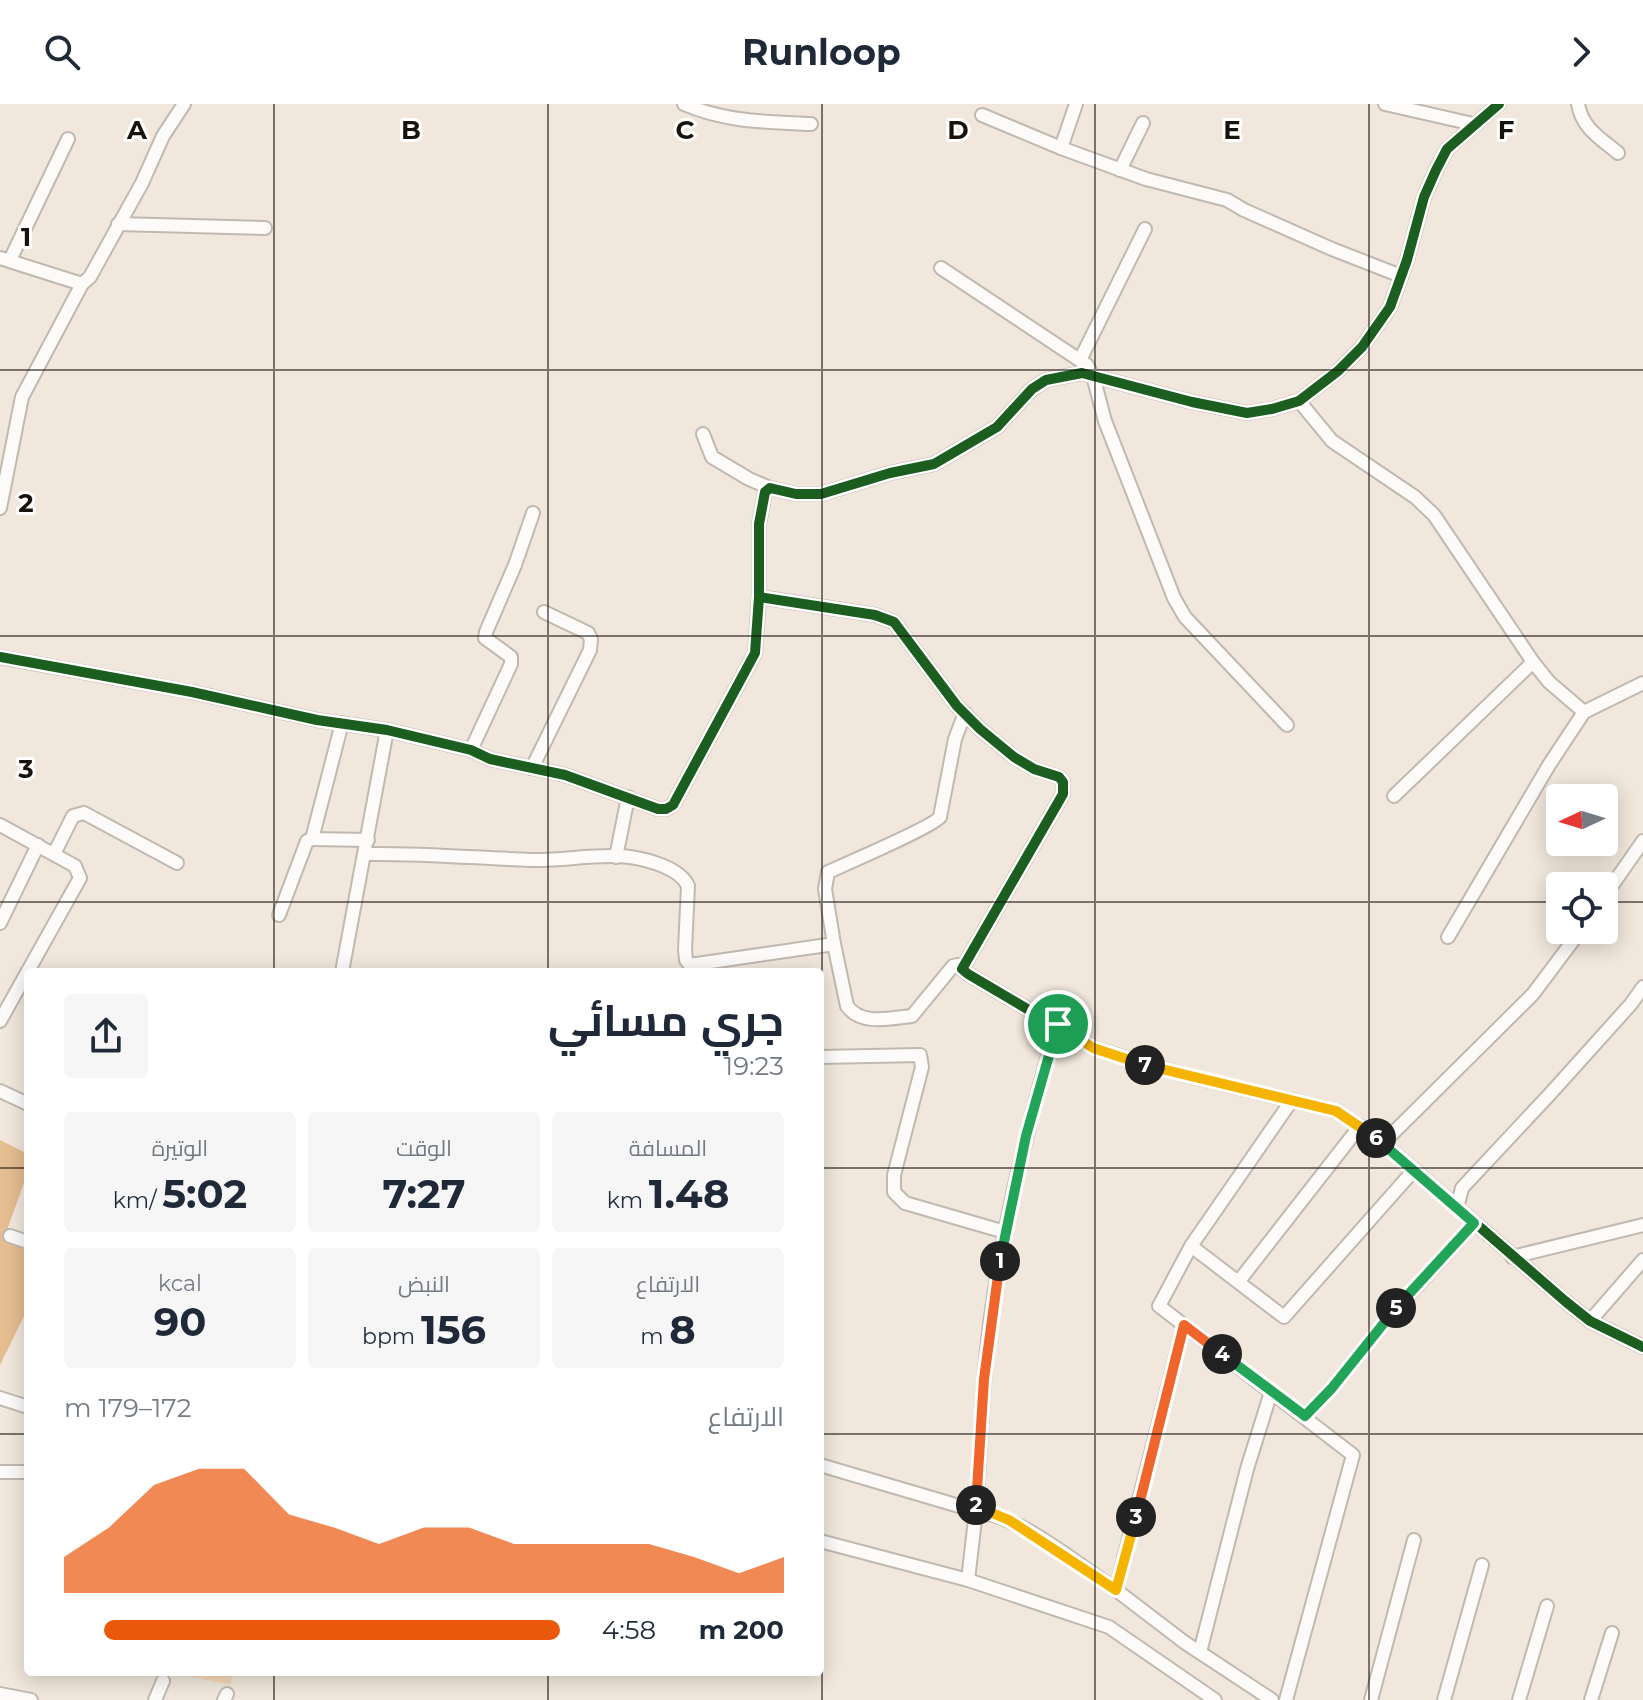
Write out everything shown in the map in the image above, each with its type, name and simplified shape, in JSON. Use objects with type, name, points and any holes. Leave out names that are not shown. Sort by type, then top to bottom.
[{"type":"street","points":[[0,508],[22,397],[82,284],[90,277],[142,183],[163,136],[184,104]]},
{"type":"street","points":[[684,104],[701,112],[744,121],[811,124]]},
{"type":"street","points":[[1061,148],[1076,104]]},
{"type":"street","points":[[1385,104],[1473,124]]},
{"type":"street","points":[[703,434],[712,457],[749,479],[796,494],[821,494],[890,473],[934,464],[997,427],[1032,389],[1046,380],[1082,373],[1247,413],[1299,401],[1338,371],[1362,347],[1390,307],[1424,197],[1447,149],[1499,104]]},
{"type":"street","points":[[1578,104],[1580,117],[1586,126],[1618,153]]},
{"type":"street","points":[[982,115],[1120,170],[1227,200],[1332,249],[1401,276]]},
{"type":"street","points":[[1120,170],[1143,123]]},
{"type":"street","points":[[68,139],[5,259],[82,284]]},
{"type":"street","points":[[118,224],[265,228]]},
{"type":"street","points":[[1080,360],[1145,229]]},
{"type":"street","points":[[941,268],[1080,360],[1093,376],[1105,421],[1174,598],[1185,617],[1287,725]]},
{"type":"street","points":[[1299,401],[1332,441],[1415,497],[1434,515],[1533,662],[1549,682],[1584,712]]},
{"type":"street","points":[[0,657],[387,730],[471,750],[490,759],[565,775],[658,809],[666,809],[673,805],[755,653],[759,524],[763,498],[770,488]]},
{"type":"street","points":[[471,750],[511,664],[511,657],[485,638],[533,513]]},
{"type":"street","points":[[759,597],[846,609],[894,622],[965,713],[1014,757],[1034,769],[1059,777],[1065,788],[962,969]]},
{"type":"street","points":[[532,768],[590,650],[591,639],[588,633],[544,612]]},
{"type":"street","points":[[1394,796],[1533,662]]},
{"type":"street","points":[[1448,937],[1549,765],[1584,712],[1643,683]]},
{"type":"street","points":[[965,713],[955,739],[940,817],[936,823],[828,872],[825,889],[834,944],[847,1006],[853,1014],[861,1018],[912,1016],[953,966],[958,965],[981,983],[1105,1052],[1185,1075],[1336,1111],[1383,1143],[1590,1321],[1643,1347]]},
{"type":"street","points":[[312,839],[342,723]]},
{"type":"street","points":[[343,968],[387,730]]},
{"type":"street","points":[[616,857],[628,797]]},
{"type":"street","points":[[54,854],[73,816],[84,813],[177,863]]},
{"type":"street","points":[[0,825],[75,866],[80,878],[33,968]]},
{"type":"street","points":[[279,915],[307,841],[368,840]]},
{"type":"street","points":[[1618,877],[1643,841]]},
{"type":"street","points":[[0,923],[38,845]]},
{"type":"street","points":[[365,854],[417,853],[534,860],[631,857],[674,871],[684,877],[688,886],[686,960],[690,965],[834,944]]},
{"type":"street","points":[[1383,1143],[1533,994],[1570,944]]},
{"type":"street","points":[[0,1021],[24,985]]},
{"type":"street","points":[[1457,1208],[1462,1188],[1631,1004],[1643,987]]},
{"type":"street","points":[[968,1580],[976,1511],[984,1379],[1005,1232],[1026,1136],[1058,1024]]},
{"type":"street","points":[[824,1057],[920,1055],[922,1067],[894,1175],[894,1192],[905,1203],[1005,1232]]},
{"type":"street","points":[[0,1091],[24,1102]]},
{"type":"street","points":[[1286,1700],[1352,1460],[1350,1451],[1159,1306],[1191,1246],[1292,1100]]},
{"type":"street","points":[[1239,1281],[1360,1126]]},
{"type":"street","points":[[1191,1246],[1284,1317],[1414,1170]]},
{"type":"street","points":[[1305,1416],[1474,1223]]},
{"type":"street","points":[[1512,1257],[1643,1225]]},
{"type":"street","points":[[10,1236],[24,1241]]},
{"type":"street","points":[[1590,1321],[1643,1260]]},
{"type":"street","points":[[1116,1590],[1184,1325]]},
{"type":"street","points":[[1200,1652],[1247,1469],[1271,1392]]},
{"type":"street","points":[[0,1398],[24,1406]]},
{"type":"street","points":[[824,1466],[1009,1520],[1116,1590],[1272,1700]]},
{"type":"street","points":[[0,1472],[24,1472]]},
{"type":"street","points":[[1371,1700],[1414,1540]]},
{"type":"street","points":[[824,1542],[968,1580],[1109,1627],[1215,1700]]},
{"type":"street","points":[[1444,1700],[1482,1565]]},
{"type":"street","points":[[1519,1700],[1547,1606]]},
{"type":"street","points":[[1591,1700],[1612,1633]]},
{"type":"street","points":[[155,1700],[163,1681]]},
{"type":"street","points":[[0,1694],[31,1700]]},
{"type":"shaded area","points":[[0,1140],[24,1152],[24,1183],[4,1238],[24,1246],[24,1316],[0,1365]]},
{"type":"shaded area","points":[[189,1676],[232,1676],[231,1685]]},
{"type":"cycle path","points":[[0,657],[192,692],[317,720],[387,730],[471,750],[490,759],[565,775],[658,809],[666,809],[673,805],[755,653],[759,524],[765,492],[770,488],[796,494],[821,494],[890,473],[934,464],[997,427],[1032,389],[1046,380],[1082,373],[1247,413],[1299,401],[1338,371],[1362,347],[1390,307],[1424,197],[1447,149],[1499,104]]},
{"type":"cycle path","points":[[759,597],[875,615],[894,622],[957,706],[980,729],[1014,757],[1034,769],[1059,777],[1063,782],[1063,794],[962,969],[1029,1010],[1065,1027],[1093,1048],[1185,1075],[1336,1111],[1383,1143],[1590,1321],[1643,1347]]},
{"type":"route","points":[[1058,1024],[1093,1048],[1139,1063],[1336,1111],[1373,1135],[1474,1223],[1305,1416],[1184,1325],[1116,1590],[1009,1520],[976,1511],[984,1379],[1005,1232],[1040,1081],[1058,1024]]}]
